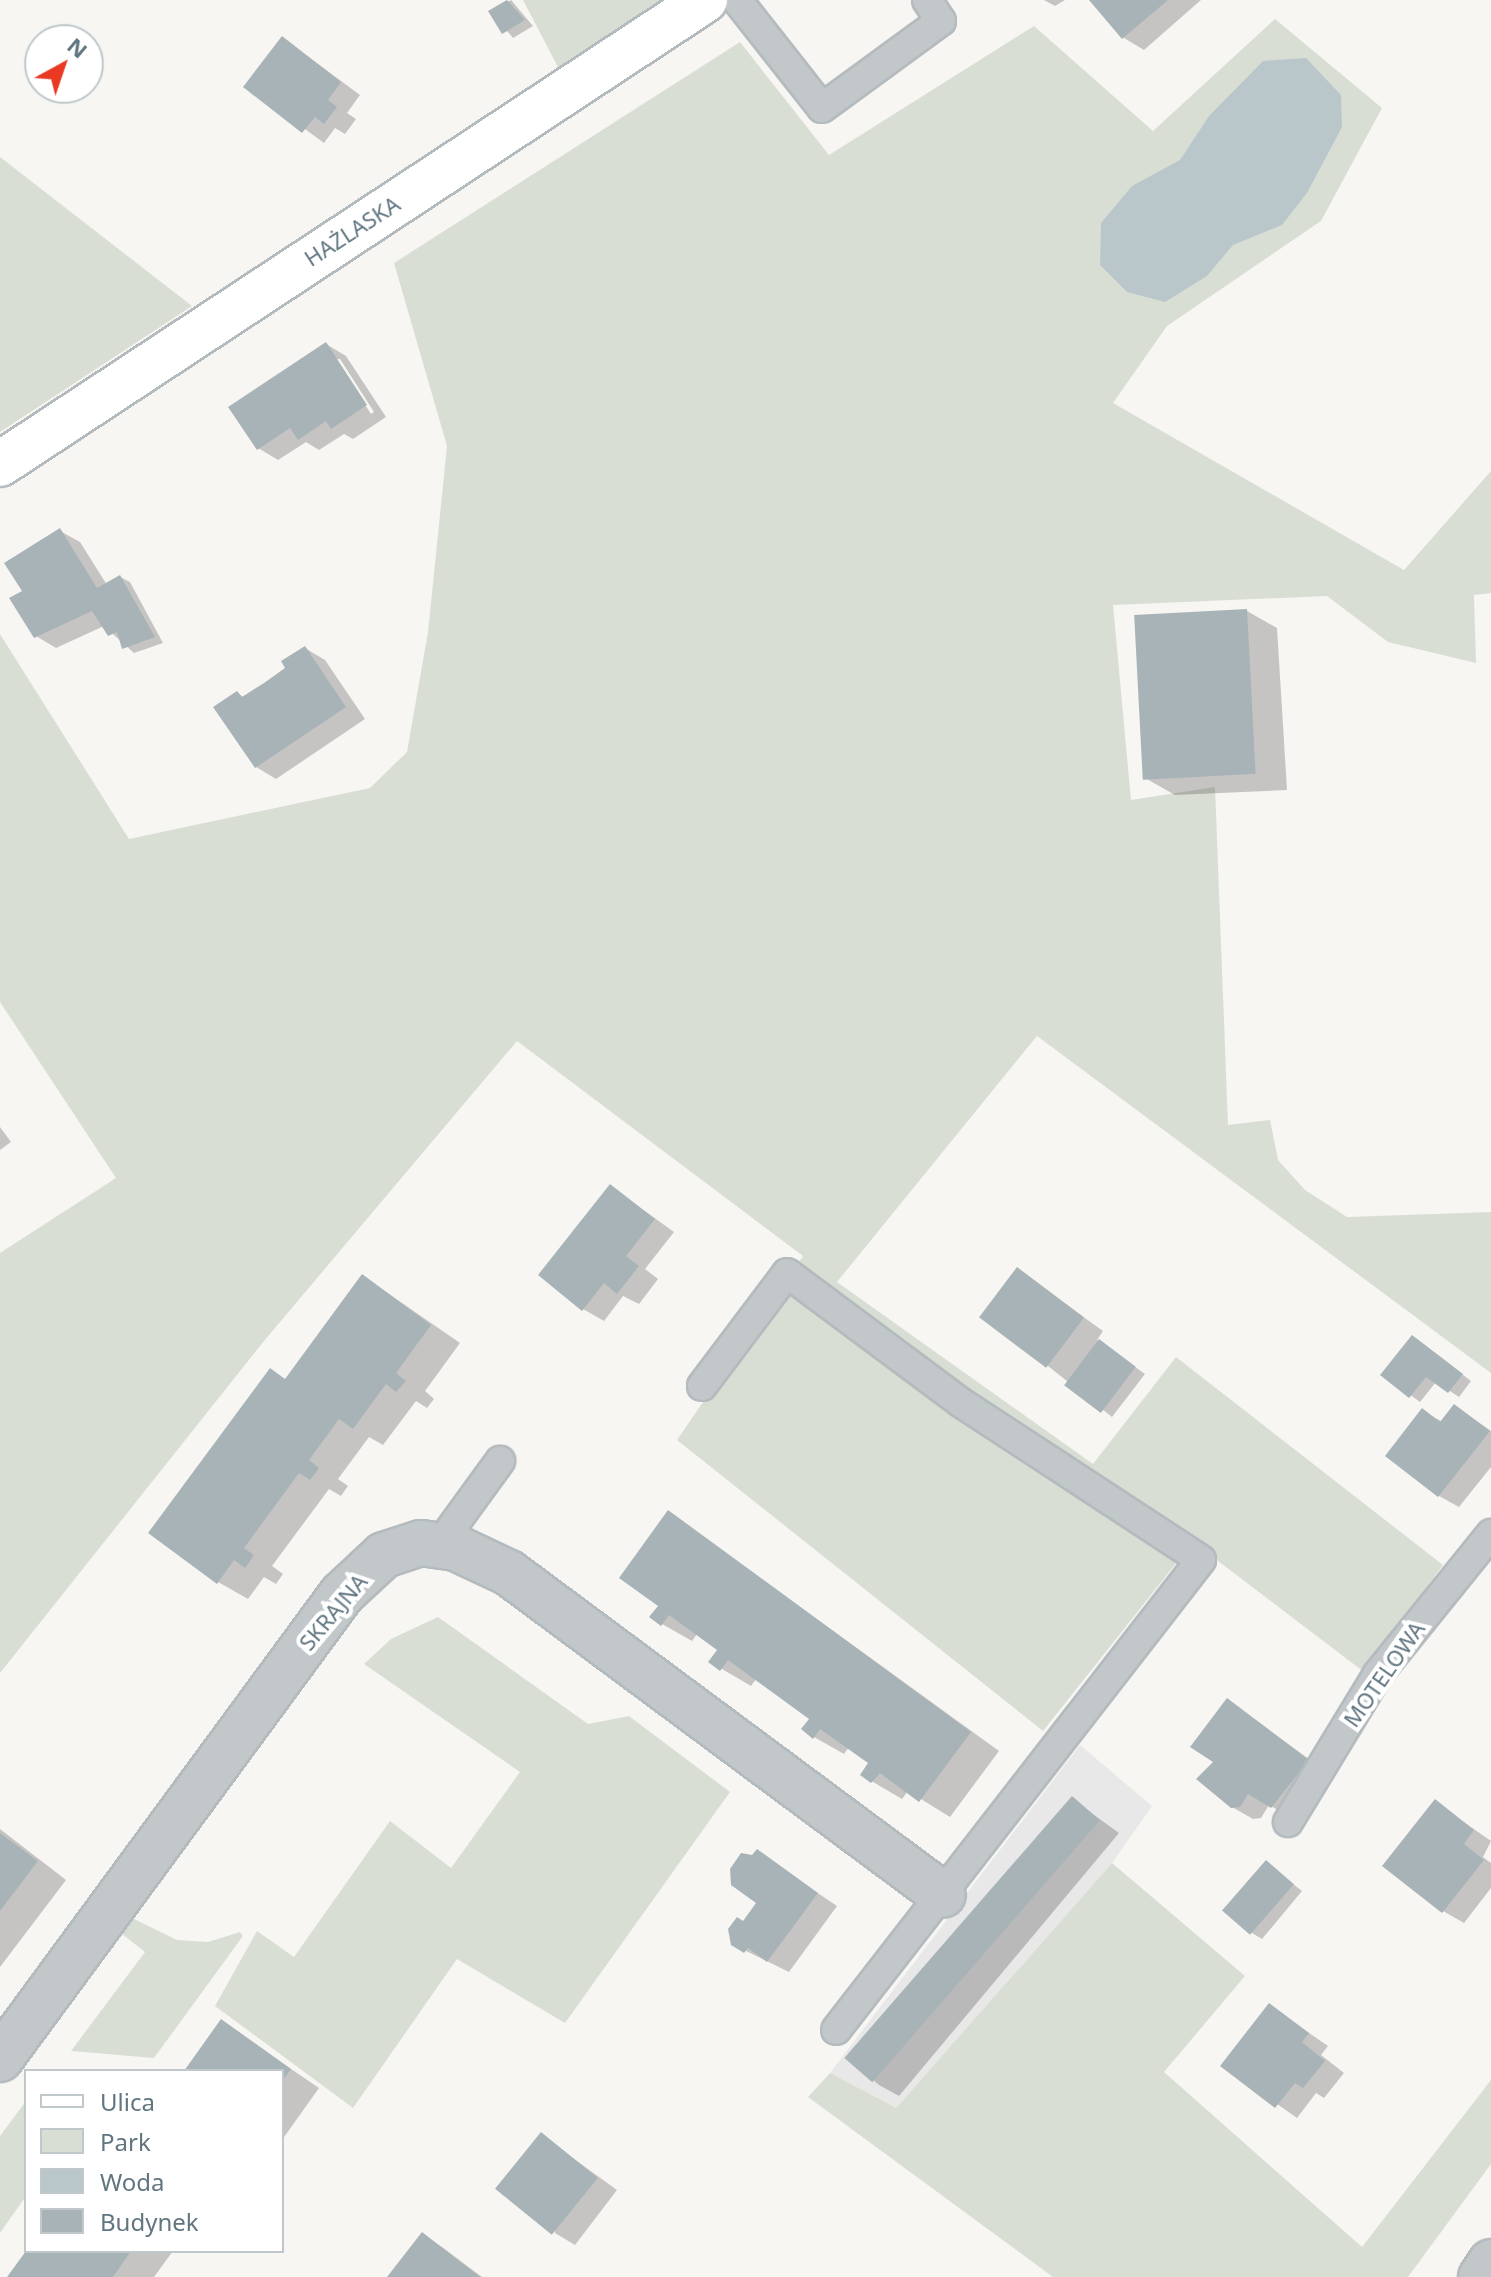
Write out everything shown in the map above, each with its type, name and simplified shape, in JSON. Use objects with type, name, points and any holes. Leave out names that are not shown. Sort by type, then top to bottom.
[{"type":"street","name":"HAŻLASKA","points":[[0,464],[705,0]]},
{"type":"street","name":"SKRAJNA","points":[[0,2059],[342,1594],[384,1555],[421,1543],[456,1548],[509,1573],[943,1895]]},
{"type":"street","points":[[1481,2277],[1491,2262]]},
{"type":"lane","points":[[737,0],[822,108],[941,21],[927,0]]},
{"type":"lane","points":[[702,1386],[787,1273],[960,1402],[1201,1560],[836,2030]]},
{"type":"lane","points":[[439,1545],[500,1461]]},
{"type":"lane","name":"MOTELOWA","points":[[1288,1822],[1378,1674],[1491,1534]]},
{"type":"shaded area","points":[[1080,1745],[1152,1806],[1112,1863],[895,2109],[830,2073]]},
{"type":"green space","points":[[523,0],[663,0],[560,71]]},
{"type":"green space","points":[[1275,19],[1382,108],[1321,221],[1167,326],[1113,403],[1404,570],[1491,471],[1491,593],[1474,595],[1476,663],[1388,642],[1327,596],[1113,605],[1131,800],[1215,787],[1228,1125],[1270,1120],[1278,1160],[1305,1190],[1347,1217],[1491,1212],[1491,1373],[1037,1036],[837,1282],[1093,1464],[1176,1357],[1443,1565],[1364,1672],[1193,1542],[1043,1731],[677,1440],[803,1256],[517,1041],[264,1341],[0,1673],[0,1253],[116,1178],[0,1002],[0,634],[129,839],[370,788],[407,752],[428,632],[447,446],[394,263],[740,42],[829,155],[1034,26],[1153,131]]},
{"type":"green space","points":[[0,157],[192,306],[0,432]]},
{"type":"green space","points":[[438,1617],[588,1724],[629,1716],[730,1792],[565,2023],[457,1959],[353,2108],[215,2006],[257,1931],[294,1957],[390,1821],[451,1868],[520,1772],[364,1664],[391,1639]]},
{"type":"green space","points":[[1112,1863],[1245,1976],[1164,2072],[1362,2247],[1491,2080],[1491,2164],[1408,2277],[1053,2277],[808,2097],[830,2073],[896,2108]]},
{"type":"green space","points":[[128,1916],[177,1940],[208,1942],[240,1932],[243,1936],[154,2058],[71,2051],[145,1952],[117,1930]]},
{"type":"green space","points":[[24,2104],[24,2199],[0,2233],[0,2136]]},
{"type":"water","points":[[1306,58],[1341,95],[1342,127],[1307,193],[1282,225],[1233,245],[1207,276],[1165,302],[1127,292],[1100,265],[1101,223],[1132,186],[1180,160],[1209,116],[1263,61]]},
{"type":"building","points":[[507,0],[525,20],[502,34],[488,11]]},
{"type":"building","points":[[1089,0],[1168,0],[1122,39]]},
{"type":"building","points":[[282,36],[341,82],[328,100],[337,107],[324,124],[315,117],[302,133],[243,87]]},
{"type":"building","points":[[326,342],[367,405],[331,429],[326,421],[298,440],[290,428],[257,450],[228,407]]},
{"type":"building","points":[[60,528],[97,588],[120,575],[155,637],[122,649],[117,632],[108,636],[92,611],[34,638],[9,598],[22,591],[4,563]]},
{"type":"building","points":[[1247,609],[1256,774],[1143,780],[1134,615]]},
{"type":"building","points":[[305,646],[346,707],[255,768],[213,707],[237,691],[242,697],[264,683],[285,668],[281,661]]},
{"type":"building","points":[[610,1184],[655,1219],[626,1256],[639,1266],[617,1294],[604,1283],[582,1311],[538,1275]]},
{"type":"building","points":[[1017,1267],[1084,1318],[1046,1368],[979,1317]]},
{"type":"building","points":[[362,1274],[431,1325],[396,1373],[406,1381],[396,1392],[386,1384],[353,1429],[339,1419],[309,1460],[319,1468],[310,1480],[299,1473],[244,1548],[254,1555],[245,1568],[234,1560],[217,1584],[148,1533],[270,1368],[285,1379]]},
{"type":"building","points":[[1412,1335],[1463,1374],[1448,1393],[1426,1377],[1409,1398],[1380,1375]]},
{"type":"building","points":[[1099,1339],[1136,1367],[1101,1413],[1064,1385]]},
{"type":"building","points":[[1454,1404],[1490,1431],[1438,1497],[1385,1456],[1422,1408],[1440,1422]]},
{"type":"building","points":[[668,1510],[971,1732],[919,1802],[880,1773],[871,1783],[860,1775],[868,1763],[820,1729],[813,1739],[801,1729],[809,1719],[728,1660],[720,1671],[708,1662],[717,1650],[669,1615],[661,1626],[649,1617],[658,1606],[619,1578]]},
{"type":"building","points":[[1227,1698],[1309,1760],[1271,1808],[1248,1794],[1240,1807],[1231,1808],[1196,1779],[1213,1762],[1190,1747]]},
{"type":"building","points":[[1072,1796],[1100,1820],[872,2082],[844,2058]]},
{"type":"building","points":[[1435,1799],[1474,1830],[1464,1844],[1484,1860],[1442,1913],[1382,1866]]},
{"type":"building","points":[[0,1833],[38,1861],[0,1911]]},
{"type":"building","points":[[757,1849],[818,1893],[767,1962],[748,1948],[744,1953],[731,1945],[728,1929],[737,1917],[743,1921],[756,1903],[731,1885],[730,1869],[741,1853],[752,1855]]},
{"type":"building","points":[[1266,1860],[1294,1884],[1250,1935],[1222,1911]]},
{"type":"building","points":[[1269,2003],[1309,2033],[1302,2042],[1325,2061],[1303,2088],[1295,2083],[1275,2108],[1220,2066]]},
{"type":"building","points":[[221,2019],[291,2069],[284,2078],[284,2069],[185,2069]]},
{"type":"building","points":[[541,2132],[598,2178],[552,2235],[495,2189]]},
{"type":"building","points":[[422,2232],[480,2277],[387,2277]]},
{"type":"building","points":[[25,2253],[130,2253],[113,2277],[7,2277]]}]
